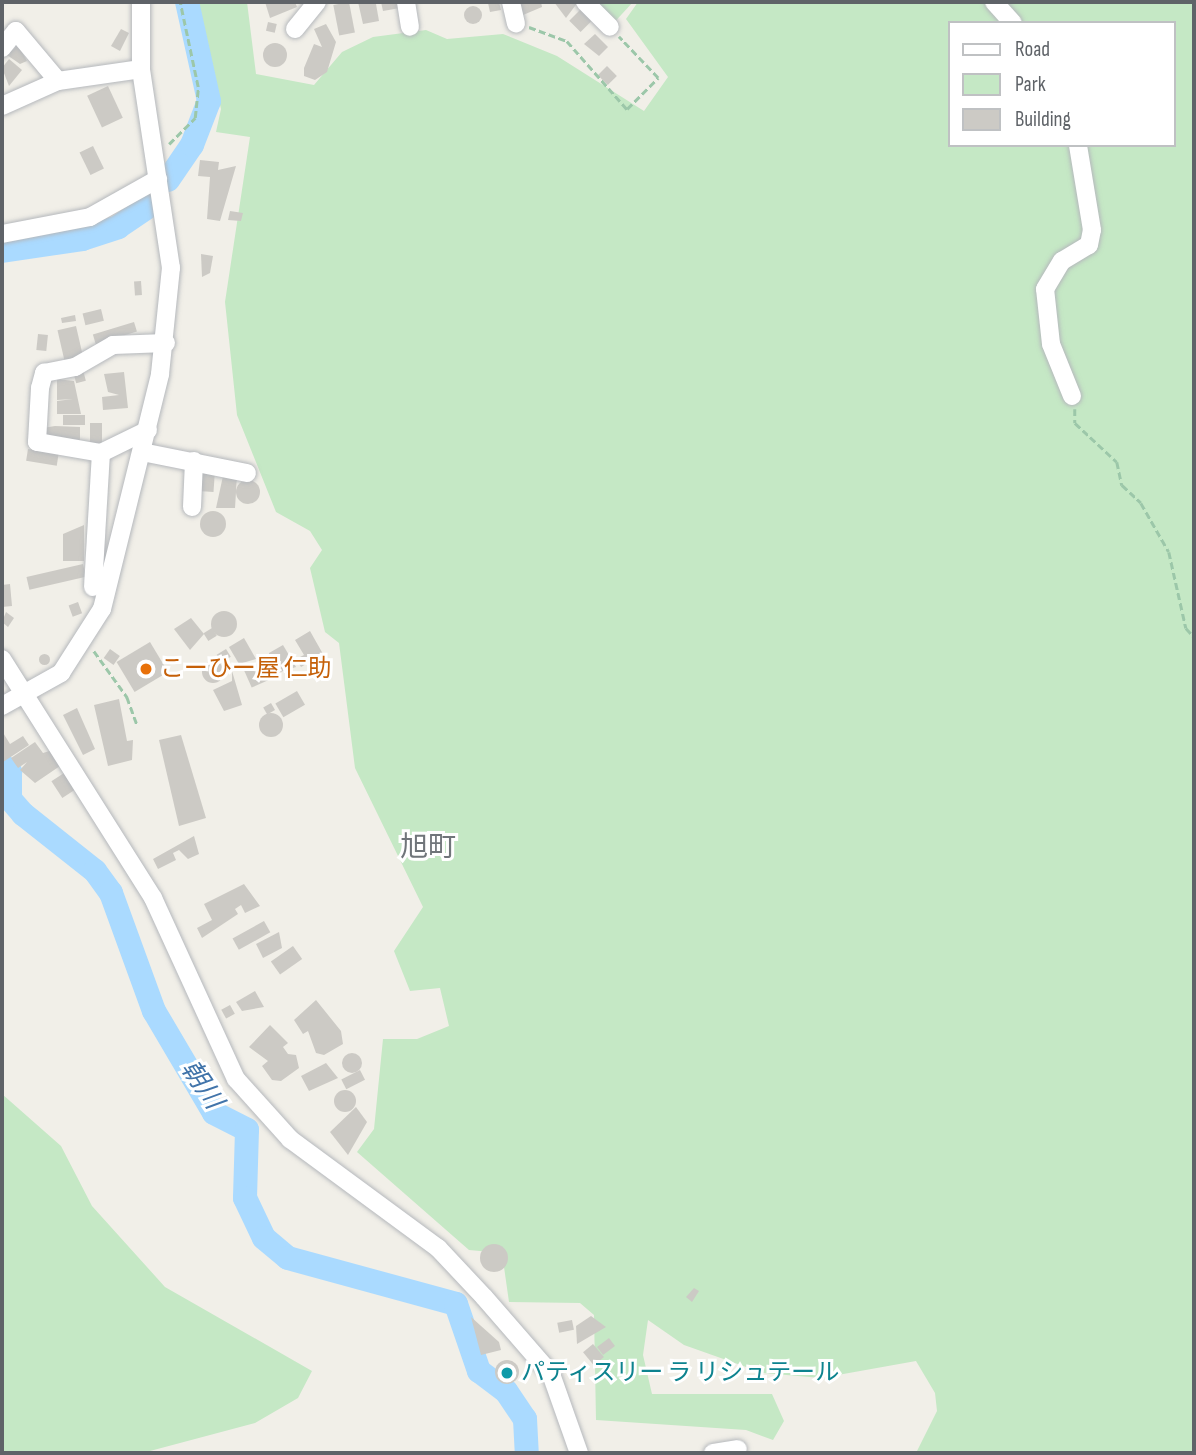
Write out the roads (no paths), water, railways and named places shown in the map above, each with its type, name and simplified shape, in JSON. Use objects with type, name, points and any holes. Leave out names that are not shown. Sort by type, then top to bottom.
[{"type":"street","points":[[2,706],[30,695],[61,673],[86,640],[112,582],[166,343],[171,268],[141,69],[141,2]]},
{"type":"street","points":[[295,29],[317,2]]},
{"type":"street","points":[[406,2],[410,27]]},
{"type":"street","points":[[511,2],[516,23]]},
{"type":"street","points":[[584,2],[610,27]]},
{"type":"street","points":[[994,2],[1011,21]]},
{"type":"street","points":[[2,48],[16,32],[58,81]]},
{"type":"street","points":[[2,106],[58,81],[141,69]]},
{"type":"street","points":[[1072,396],[1057,366],[1044,302],[1052,272],[1082,253],[1092,230],[1078,147]]},
{"type":"street","points":[[2,234],[90,218],[158,178]]},
{"type":"street","points":[[148,430],[102,453],[37,442],[44,373],[75,368],[113,345],[166,343]]},
{"type":"street","points":[[142,452],[247,472]]},
{"type":"street","points":[[93,587],[102,453]]},
{"type":"street","points":[[192,507],[194,461]]},
{"type":"street","points":[[2,659],[30,695],[153,898],[236,1079],[290,1139],[438,1248],[484,1297],[551,1374],[579,1453]]},
{"type":"street","points":[[713,1453],[738,1450]]},
{"type":"waterway","points":[[168,180],[192,145],[209,101],[187,2]]},
{"type":"waterway","points":[[2,251],[82,239],[118,227],[149,206]]},
{"type":"waterway","name":"朝川","points":[[2,765],[10,772],[10,799],[23,814],[95,871],[111,893],[154,1011],[214,1113],[247,1130],[245,1198],[264,1238],[288,1258],[456,1304],[479,1371],[506,1391],[525,1419],[527,1453]]},
{"type":"place","name":"こーひー屋 仁助","points":[[146,669]]},
{"type":"place","name":"パティスリー ラ リシュテール","points":[[507,1373]]},
{"type":"district","name":"旭町","points":[[428,848]]}]
